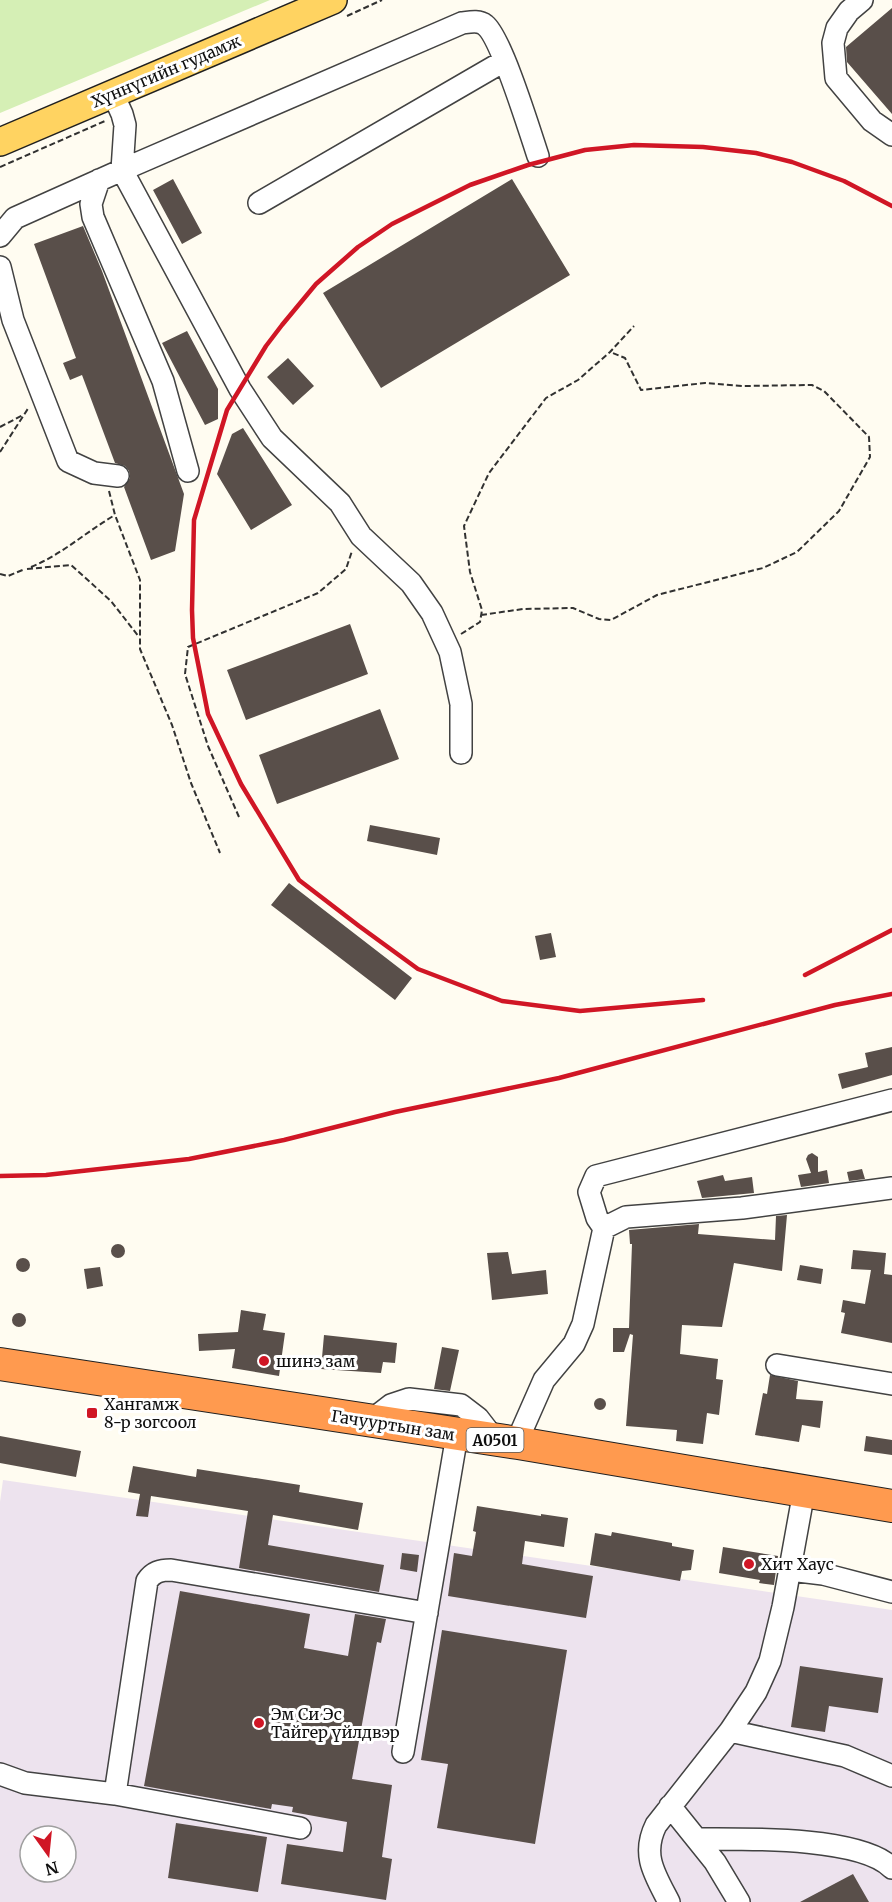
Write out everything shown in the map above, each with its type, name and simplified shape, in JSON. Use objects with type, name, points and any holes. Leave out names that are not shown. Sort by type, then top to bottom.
[{"type":"highway","name":"Гачууртын зам","points":[[0,1364],[506,1442],[892,1506]]},
{"type":"main road","name":"Хүннүгийн гудамж","points":[[0,142],[333,0]]},
{"type":"street","points":[[862,0],[849,11],[837,28],[833,43],[836,78],[872,121],[892,135]]},
{"type":"street","points":[[0,236],[15,218],[462,23],[478,22],[486,25],[498,45],[538,156]]},
{"type":"street","points":[[259,203],[504,62]]},
{"type":"street","points":[[113,94],[125,125],[122,170],[246,399],[272,438],[340,503],[357,531],[411,583],[432,614],[450,652],[461,704],[461,753]]},
{"type":"street","points":[[99,180],[91,204],[93,217],[163,381],[188,471]]},
{"type":"street","points":[[0,267],[13,320],[68,461],[94,473],[111,475]]},
{"type":"street","points":[[369,1422],[391,1405],[410,1399],[461,1405],[506,1442],[518,1439],[544,1380],[574,1344],[583,1324],[604,1228],[597,1218],[589,1192],[596,1176],[892,1100]]},
{"type":"street","points":[[604,1228],[626,1217],[742,1208],[892,1188]]},
{"type":"street","points":[[777,1365],[892,1384]]},
{"type":"street","points":[[404,1752],[457,1435]]},
{"type":"street","points":[[669,1902],[652,1868],[648,1846],[650,1835],[656,1824],[730,1731],[756,1692],[771,1661],[804,1491]]},
{"type":"street","points":[[115,1794],[147,1581],[152,1575],[163,1570],[171,1570],[427,1613]]},
{"type":"street","points":[[790,1570],[824,1574],[892,1592]]},
{"type":"street","points":[[730,1731],[845,1756],[892,1776]]},
{"type":"street","points":[[0,1774],[25,1783],[115,1794],[300,1828]]},
{"type":"street","points":[[670,1806],[716,1862],[738,1902]]},
{"type":"street","points":[[697,1839],[756,1839],[829,1846],[866,1852],[892,1868]]},
{"type":"path","points":[[446,643],[480,622],[482,610],[470,572],[465,526],[489,473],[546,398],[578,380],[610,352],[634,326]]},
{"type":"path","points":[[481,615],[523,609],[573,608],[599,619],[611,620],[657,595],[763,568],[797,552],[839,511],[870,458],[869,437],[824,391],[812,385],[743,386],[705,383],[641,390],[625,358],[610,352]]},
{"type":"path","points":[[0,452],[40,390]]},
{"type":"path","points":[[0,426],[23,415]]},
{"type":"path","points":[[111,475],[116,515],[140,580],[140,649],[172,725],[190,783],[220,853]]},
{"type":"path","points":[[0,574],[8,576],[44,562],[94,527],[116,515]]},
{"type":"path","points":[[239,818],[208,746],[185,674],[188,647],[318,592],[346,569],[357,531]]},
{"type":"path","points":[[27,569],[71,565],[111,601],[140,639]]},
{"type":"shaded area","points":[[3,1480],[892,1610],[892,1902],[0,1902],[0,1502]]},
{"type":"green space","points":[[0,0],[270,0],[0,113]]},
{"type":"building","points":[[892,8],[892,114],[847,62],[846,47]]},
{"type":"building","points":[[173,179],[202,233],[182,244],[153,190]]},
{"type":"building","points":[[512,179],[570,275],[381,388],[323,293]]},
{"type":"building","points":[[83,226],[102,271],[184,494],[175,551],[151,560],[124,487],[130,478],[129,471],[125,466],[115,463],[82,375],[70,380],[63,363],[76,358],[34,244]]},
{"type":"building","points":[[187,331],[218,389],[218,419],[205,425],[162,343]]},
{"type":"building","points":[[288,358],[314,386],[293,405],[267,377]]},
{"type":"building","points":[[243,428],[292,505],[251,530],[217,474],[232,434]]},
{"type":"building","points":[[350,624],[368,674],[246,720],[227,670]]},
{"type":"building","points":[[380,709],[399,759],[277,804],[259,755]]},
{"type":"building","points":[[370,825],[440,838],[437,855],[367,841]]},
{"type":"building","points":[[289,883],[412,978],[395,1000],[271,905]]},
{"type":"building","points":[[551,933],[556,957],[540,960],[535,936]]},
{"type":"building","points":[[892,1047],[892,1075],[842,1089],[838,1074],[868,1067],[865,1053]]},
{"type":"building","points":[[812,1153],[818,1157],[818,1172],[827,1170],[829,1183],[801,1187],[798,1175],[811,1173],[806,1159]]},
{"type":"building","points":[[862,1169],[865,1179],[849,1181],[847,1172]]},
{"type":"building","points":[[723,1175],[725,1181],[752,1177],[754,1193],[702,1198],[697,1181]]},
{"type":"building","points":[[787,1215],[782,1271],[734,1263],[722,1327],[682,1325],[680,1354],[718,1359],[716,1379],[723,1380],[719,1415],[707,1413],[703,1444],[676,1441],[677,1430],[626,1426],[633,1335],[630,1334],[624,1352],[613,1352],[613,1328],[629,1328],[632,1244],[630,1244],[629,1230],[699,1224],[698,1234],[775,1240],[776,1216]]},
{"type":"building","points":[[115,1244],[121,1244],[125,1251],[121,1258],[115,1258],[111,1254],[111,1248]]},
{"type":"building","points":[[853,1250],[886,1253],[884,1274],[892,1275],[892,1343],[841,1333],[845,1313],[841,1312],[843,1300],[865,1304],[871,1270],[851,1269]]},
{"type":"building","points":[[508,1252],[512,1274],[546,1270],[548,1294],[492,1300],[487,1253]]},
{"type":"building","points":[[23,1258],[28,1260],[30,1265],[28,1270],[23,1272],[18,1270],[16,1265],[18,1260]]},
{"type":"building","points":[[800,1265],[823,1269],[821,1284],[797,1280]]},
{"type":"building","points":[[100,1267],[103,1286],[87,1289],[84,1269]]},
{"type":"building","points":[[241,1310],[266,1314],[263,1330],[285,1333],[279,1376],[232,1368],[235,1349],[199,1351],[198,1334],[238,1332]]},
{"type":"building","points":[[19,1313],[24,1315],[26,1320],[24,1325],[19,1327],[14,1325],[12,1320],[14,1315]]},
{"type":"building","points":[[324,1335],[397,1343],[395,1363],[383,1362],[381,1373],[321,1369]]},
{"type":"building","points":[[442,1347],[459,1350],[450,1391],[434,1389]]},
{"type":"building","points":[[770,1375],[798,1381],[796,1399],[823,1401],[820,1428],[802,1425],[799,1442],[755,1435],[763,1393],[767,1394]]},
{"type":"building","points":[[602,1398],[606,1404],[602,1410],[598,1410],[594,1402]]},
{"type":"building","points":[[0,1436],[81,1451],[76,1477],[0,1463]]},
{"type":"building","points":[[866,1436],[892,1440],[892,1455],[864,1451]]},
{"type":"building","points":[[133,1466],[196,1477],[197,1469],[300,1485],[299,1492],[363,1503],[358,1530],[273,1515],[268,1545],[384,1565],[379,1592],[239,1568],[248,1511],[151,1496],[148,1517],[136,1516],[140,1494],[128,1492]]},
{"type":"building","points":[[477,1506],[568,1518],[564,1547],[525,1541],[522,1564],[593,1576],[586,1618],[448,1596],[454,1553],[472,1556]]},
{"type":"building","points":[[612,1532],[672,1543],[672,1546],[694,1550],[691,1570],[682,1571],[680,1581],[590,1565],[595,1533],[611,1536]]},
{"type":"building","name":"Хит Хаус","points":[[723,1547],[778,1556],[774,1585],[759,1583],[760,1580],[719,1573]]},
{"type":"building","points":[[402,1553],[419,1555],[417,1572],[400,1569]]},
{"type":"building","name":"Эм Си Эс Тайгер үйлдвэр","points":[[180,1591],[310,1614],[304,1648],[348,1656],[355,1614],[386,1619],[381,1643],[377,1642],[352,1779],[392,1785],[382,1857],[392,1859],[386,1900],[281,1884],[287,1844],[343,1852],[347,1822],[292,1812],[293,1807],[272,1804],[271,1809],[144,1786]]},
{"type":"building","points":[[442,1630],[567,1650],[535,1844],[437,1828],[448,1764],[421,1760]]},
{"type":"building","points":[[800,1666],[883,1678],[878,1713],[829,1706],[825,1732],[791,1727]]},
{"type":"building","points":[[176,1823],[267,1837],[258,1892],[168,1878]]},
{"type":"building","points":[[853,1874],[869,1902],[800,1902]]},
{"type":"railway","points":[[703,1000],[580,1011],[502,1001],[418,969],[299,880],[241,784],[208,714],[193,638],[194,520],[227,410],[266,346],[282,325],[316,284],[358,247],[392,224],[470,185],[528,165],[585,150],[634,145],[703,147],[756,153],[792,162],[844,181],[892,206]]},
{"type":"railway","points":[[805,975],[892,930]]},
{"type":"railway","points":[[0,1176],[46,1175],[189,1159],[284,1140],[395,1112],[559,1078],[835,1005],[892,994]]},
{"type":"place","name":"шинэ зам","points":[[264,1361]]},
{"type":"place","name":"Хангамж 8-р зогсоол","points":[[92,1413]]},
{"type":"place","name":"Хит Хаус","points":[[749,1564]]},
{"type":"place","name":"Эм Си Эс Тайгер үйлдвэр","points":[[259,1723]]}]
